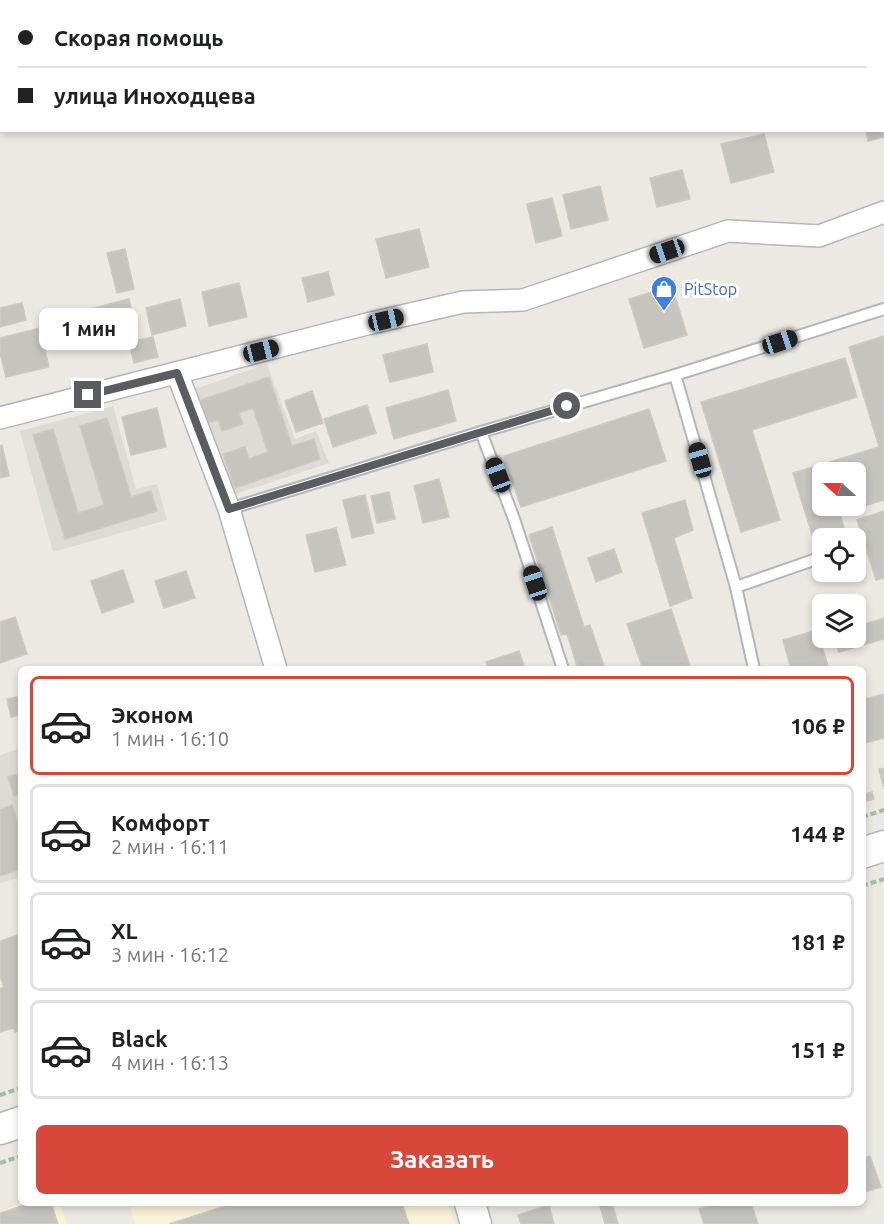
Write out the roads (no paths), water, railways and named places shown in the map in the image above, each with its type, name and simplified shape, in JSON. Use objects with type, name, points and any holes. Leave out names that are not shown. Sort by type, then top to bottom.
[{"type":"main road","points":[[866,852],[884,846]]},
{"type":"main road","points":[[0,1129],[18,1123]]},
{"type":"main road","points":[[471,1206],[476,1224]]},
{"type":"street","points":[[0,418],[463,302],[523,300],[728,231],[819,236],[884,212]]},
{"type":"street","points":[[177,373],[229,509],[275,666]]},
{"type":"lane","points":[[229,509],[675,375],[884,309]]},
{"type":"lane","points":[[675,375],[736,587],[753,666]]},
{"type":"lane","points":[[481,432],[514,519],[562,666]]},
{"type":"lane","points":[[736,587],[812,560]]},
{"type":"place","name":"PitStop","points":[[664,312]]}]
